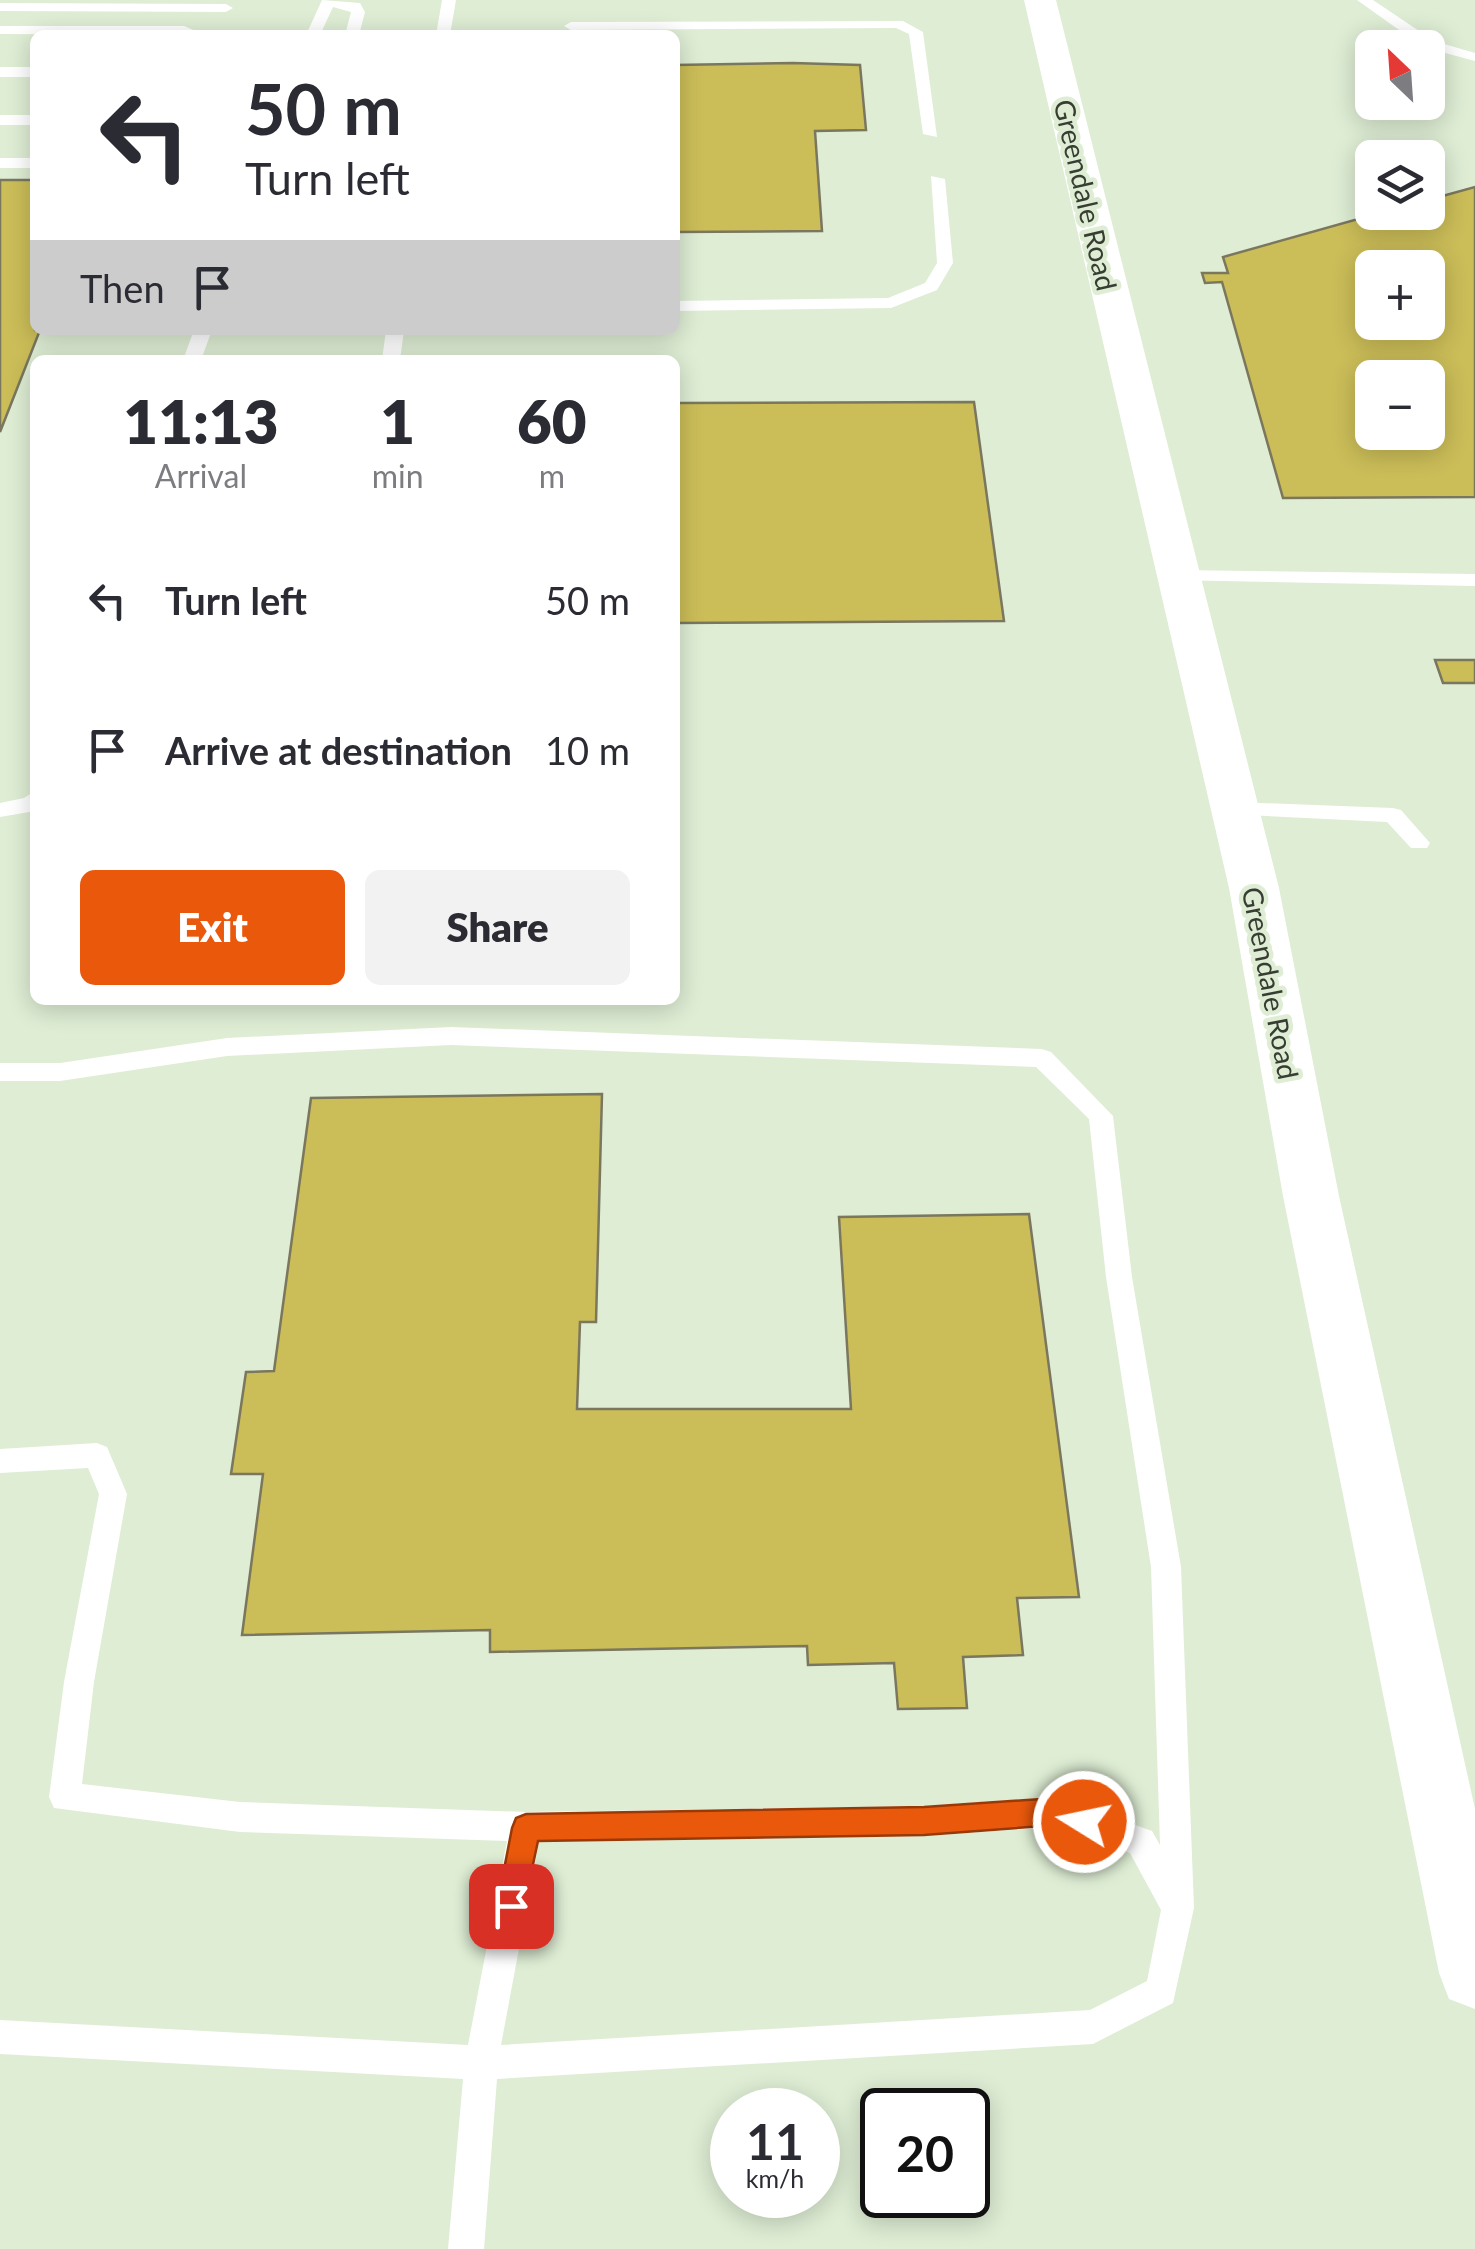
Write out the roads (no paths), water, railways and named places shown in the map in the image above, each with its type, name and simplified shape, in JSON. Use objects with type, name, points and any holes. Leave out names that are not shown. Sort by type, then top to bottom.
[{"type":"street","name":"Greendale Road","points":[[1040,0],[1254,888],[1311,1196],[1475,1973]]},
{"type":"lane","points":[[444,30],[449,0]]},
{"type":"lane","points":[[1364,0],[1417,41],[1448,53],[1475,57]]},
{"type":"lane","points":[[316,30],[328,1],[355,6],[358,12],[353,30]]},
{"type":"lane","points":[[0,7],[226,8]]},
{"type":"lane","points":[[571,24],[898,24],[916,32],[931,134]]},
{"type":"lane","points":[[0,30],[184,30]]},
{"type":"lane","points":[[0,72],[30,72]]},
{"type":"lane","points":[[0,120],[30,120]]},
{"type":"lane","points":[[0,163],[30,163]]},
{"type":"lane","points":[[680,306],[891,303],[931,286],[945,263],[937,180]]},
{"type":"lane","points":[[1178,576],[1475,580]]},
{"type":"lane","points":[[0,810],[30,802]]},
{"type":"lane","points":[[1234,808],[1393,816],[1419,843]]},
{"type":"lane","points":[[0,1072],[60,1072],[226,1047],[451,1036],[1042,1058],[1101,1116],[1119,1276],[1166,1567],[1178,1908],[1161,1990],[1093,2027],[481,2063],[0,2037]]},
{"type":"lane","points":[[0,1461],[97,1456],[113,1494],[79,1682],[65,1797],[240,1818],[526,1828],[924,1821],[1056,1812],[1141,1842],[1178,1908]]},
{"type":"lane","points":[[466,2249],[481,2063],[526,1828]]}]
